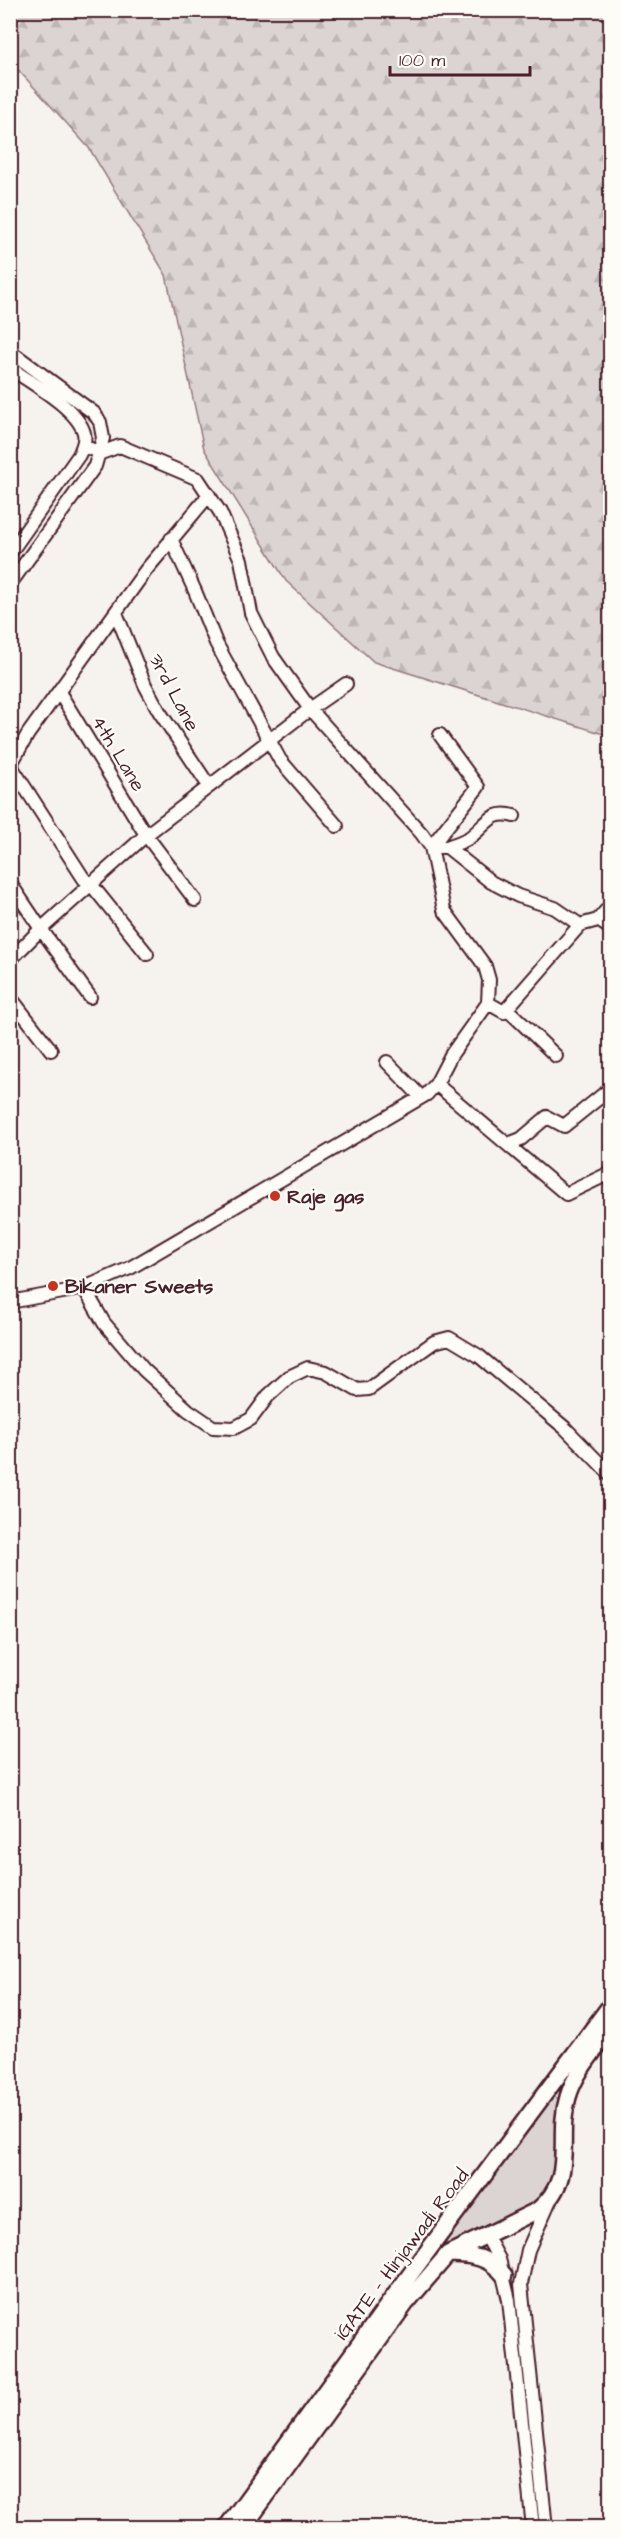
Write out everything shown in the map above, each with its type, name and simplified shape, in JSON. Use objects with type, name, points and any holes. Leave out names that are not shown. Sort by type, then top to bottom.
[{"type":"main road","name":"iGATE - Hinjawadi Road","points":[[243,2528],[298,2441],[610,2006]]},
{"type":"main road","name":"iGATE - Hinjawadi Road","points":[[226,2528],[448,2254],[530,2214],[549,2200],[557,2189],[562,2175],[568,2096],[581,2071],[610,2029]]},
{"type":"main road","points":[[553,2085],[568,2096]]},
{"type":"main road","points":[[448,2254],[481,2257],[496,2266],[504,2275]]},
{"type":"street","points":[[10,351],[94,413],[102,429],[100,453],[95,466],[10,584]]},
{"type":"street","points":[[10,368],[52,398],[75,418],[84,432],[83,446],[79,455],[10,553]]},
{"type":"street","points":[[10,1302],[84,1288],[130,1268],[421,1097],[436,1084],[452,1055],[488,1003],[489,980],[485,966],[444,910],[431,847],[422,834],[310,709],[273,657],[251,613],[241,560],[220,512],[198,479],[120,446],[100,453],[83,446]]},
{"type":"street","points":[[147,954],[90,883],[84,879],[13,769],[12,762],[116,613],[171,539],[208,495]]},
{"type":"street","points":[[171,539],[216,643],[280,760],[337,826]]},
{"type":"street","name":"3rd Lane","points":[[116,613],[145,685],[159,711],[209,786]]},
{"type":"street","points":[[10,960],[90,883],[146,835],[346,684]]},
{"type":"street","name":"4th Lane","points":[[59,692],[146,835],[195,900]]},
{"type":"street","points":[[431,847],[478,787],[440,735]]},
{"type":"street","points":[[431,847],[447,847],[468,839],[497,814],[504,813],[514,816]]},
{"type":"street","points":[[447,847],[491,882],[518,896],[555,908],[580,925]]},
{"type":"street","points":[[10,883],[90,997]]},
{"type":"street","points":[[488,1003],[504,1012],[580,925],[598,920],[610,906]]},
{"type":"street","points":[[598,920],[610,928]]},
{"type":"street","points":[[10,997],[51,1050]]},
{"type":"street","points":[[507,1009],[556,1056]]},
{"type":"street","points":[[387,1062],[421,1097]]},
{"type":"street","points":[[436,1084],[566,1194],[610,1173]]},
{"type":"street","points":[[508,1144],[521,1139],[547,1117],[564,1126],[610,1089]]},
{"type":"street","points":[[84,1288],[104,1323],[144,1370],[188,1410],[213,1427],[234,1428],[251,1419],[268,1396],[289,1377],[308,1368],[326,1372],[357,1390],[369,1389],[434,1342],[449,1338],[479,1356],[565,1428],[610,1474]]},
{"type":"street","points":[[546,2528],[521,2284],[528,2250],[549,2200]]},
{"type":"street","points":[[486,2235],[504,2275],[509,2300],[533,2528]]},
{"type":"green space","points":[[10,11],[610,11],[610,736],[374,662],[286,581],[204,449],[166,275],[89,148],[11,62]]},
{"type":"green space","points":[[554,2096],[560,2100],[556,2158],[552,2180],[543,2197],[528,2210],[449,2246],[445,2241],[549,2098]]},
{"type":"place","name":"Raje gas","points":[[275,1196]]},
{"type":"place","name":"Bikaner Sweets","points":[[53,1286]]}]
